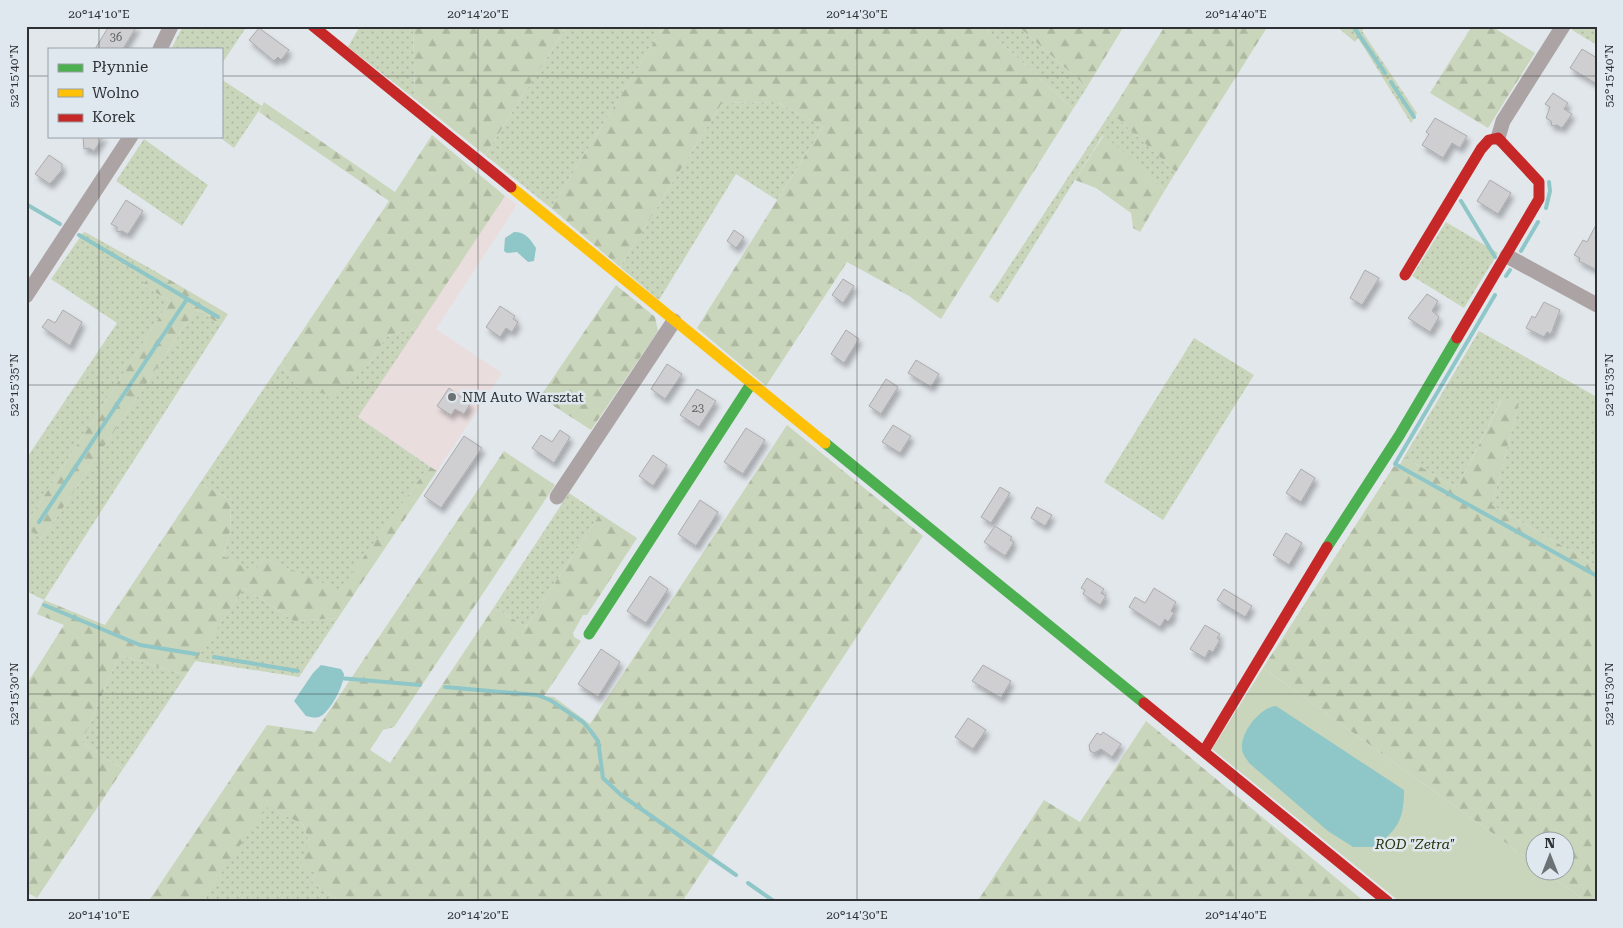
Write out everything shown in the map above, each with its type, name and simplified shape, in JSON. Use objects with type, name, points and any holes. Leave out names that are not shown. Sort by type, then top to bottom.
[{"type":"street","points":[[160,48],[171,26]]},
{"type":"street","points":[[313,26],[1388,902]]},
{"type":"street","points":[[1498,138],[1503,121],[1563,26]]},
{"type":"street","points":[[26,296],[130,138]]},
{"type":"street","points":[[1204,751],[1327,547],[1399,436],[1540,199],[1539,182],[1498,138]]},
{"type":"street","points":[[1405,274],[1481,149],[1489,140],[1498,138]]},
{"type":"street","points":[[1507,256],[1597,305]]},
{"type":"street","points":[[558,497],[674,321]]},
{"type":"street","points":[[589,634],[751,384]]},
{"type":"shaded area","points":[[505,196],[517,205],[436,329],[502,373],[437,471],[358,417]]},
{"type":"green space","points":[[183,26],[247,26],[222,64],[222,48],[172,48]]},
{"type":"green space","points":[[360,26],[413,26],[415,99],[348,47]]},
{"type":"green space","points":[[413,26],[567,26],[485,155],[415,99]]},
{"type":"green space","points":[[567,26],[664,26],[551,208],[485,155]]},
{"type":"green space","points":[[664,26],[983,26],[1073,109],[941,319],[909,296],[847,262],[766,386],[697,328],[823,127],[777,102],[722,103],[620,267],[551,208]]},
{"type":"green space","points":[[983,26],[1018,26],[1087,87],[1073,109]]},
{"type":"green space","points":[[1018,26],[1124,26],[1087,87]]},
{"type":"green space","points":[[1165,26],[1268,26],[1176,172],[1111,112]]},
{"type":"green space","points":[[1336,26],[1365,26],[1362,31],[1417,113],[1411,123],[1358,38],[1355,42]]},
{"type":"green space","points":[[1472,26],[1491,26],[1535,53],[1488,128],[1430,93]]},
{"type":"green space","points":[[1574,26],[1597,26],[1597,45],[1572,30]]},
{"type":"green space","points":[[222,80],[262,106],[234,148],[221,138]]},
{"type":"green space","points":[[264,102],[395,192],[432,135],[505,196],[418,327],[387,336],[368,365],[335,396],[298,388],[281,363],[389,201],[259,112]]},
{"type":"green space","points":[[777,102],[823,127],[777,200],[736,174],[659,300],[620,267],[722,103]]},
{"type":"green space","points":[[1111,112],[1176,172],[1165,190],[1103,135],[998,303],[989,297]]},
{"type":"green space","points":[[1104,135],[1165,190],[1140,232],[1133,228],[1131,213],[1096,188],[1075,180]]},
{"type":"green space","points":[[144,139],[208,185],[182,226],[116,181]]},
{"type":"green space","points":[[1446,222],[1498,253],[1464,308],[1412,276]]},
{"type":"green space","points":[[85,232],[153,270],[143,285],[170,301],[26,524],[26,459],[117,323],[51,279]]},
{"type":"green space","points":[[153,270],[228,314],[221,325],[196,309],[42,539],[26,527],[26,524],[170,301],[143,285]]},
{"type":"green space","points":[[616,285],[655,317],[658,331],[591,430],[540,397]]},
{"type":"green space","points":[[196,309],[221,325],[44,600],[26,591],[26,527],[42,539]]},
{"type":"green space","points":[[418,327],[358,417],[429,466],[340,591],[264,558],[254,573],[223,556],[230,532],[231,500],[200,483],[281,363],[298,388],[368,365],[387,336]]},
{"type":"green space","points":[[1479,331],[1597,397],[1597,566],[1492,505],[1519,403],[1501,400],[1457,488],[1404,457]]},
{"type":"green space","points":[[1194,338],[1254,375],[1163,520],[1104,482]]},
{"type":"green space","points":[[1502,399],[1519,403],[1492,505],[1597,566],[1597,902],[1587,902],[1556,880],[1576,880],[1576,830],[1526,830],[1526,858],[1263,668],[1394,466],[1398,468],[1404,457],[1457,488]]},
{"type":"green space","points":[[787,425],[923,536],[682,902],[341,902],[311,882],[316,874],[301,865],[309,841],[303,824],[266,807],[202,902],[148,902],[267,725],[315,732],[504,451],[555,485],[394,727],[383,730],[370,750],[390,763],[494,607],[526,627],[600,514],[637,538],[587,615],[583,615],[573,633],[574,637],[581,641],[544,696],[554,697],[590,724]]},
{"type":"green space","points":[[429,466],[437,471],[338,618],[294,621],[244,588],[186,675],[119,655],[82,742],[123,769],[37,898],[26,892],[26,685],[64,625],[37,614],[44,600],[105,625],[200,483],[231,500],[230,532],[223,556],[254,572],[264,558],[340,590]]},
{"type":"green space","points":[[569,493],[600,514],[526,627],[494,607]]},
{"type":"green space","points":[[244,588],[294,621],[338,618],[299,677],[195,661]]},
{"type":"green space","points":[[119,655],[186,675],[123,769],[82,742]]},
{"type":"green space","name":"ROD \"Zetra\"","points":[[1263,668],[1526,858],[1526,880],[1556,880],[1587,902],[1400,902],[1212,749]]},
{"type":"green space","points":[[1146,721],[1365,902],[977,902],[1044,800],[1080,822]]},
{"type":"green space","points":[[265,806],[303,824],[309,841],[316,874],[311,882],[341,902],[202,902]]},
{"type":"water","points":[[514,232],[525,235],[530,239],[536,248],[534,261],[528,262],[517,252],[507,253],[504,251],[505,238]]},
{"type":"water","points":[[321,665],[341,669],[344,674],[342,684],[333,703],[325,713],[314,718],[306,716],[294,701],[313,673]]},
{"type":"water","points":[[1276,706],[1404,790],[1403,809],[1398,823],[1395,829],[1376,847],[1353,847],[1328,831],[1249,763],[1242,751],[1244,736],[1258,716],[1270,707]]},
{"type":"building","points":[[109,26],[137,26],[124,48],[96,48]]},
{"type":"building","points":[[259,28],[289,50],[281,60],[278,57],[274,61],[249,40]]},
{"type":"building","points":[[1582,49],[1597,58],[1597,84],[1570,68]]},
{"type":"building","points":[[1553,93],[1568,103],[1564,109],[1572,114],[1562,128],[1557,125],[1552,126],[1551,121],[1546,118],[1550,107],[1545,104]]},
{"type":"building","points":[[1435,118],[1467,136],[1460,148],[1452,143],[1443,158],[1422,145],[1429,134],[1426,132]]},
{"type":"building","points":[[83,138],[103,138],[94,151],[89,148],[84,149]]},
{"type":"building","points":[[49,155],[62,164],[62,170],[50,184],[35,174]]},
{"type":"building","points":[[1490,180],[1511,193],[1498,214],[1477,201]]},
{"type":"building","points":[[126,200],[143,211],[128,234],[122,231],[117,232],[117,227],[111,224]]},
{"type":"building","points":[[1597,223],[1597,270],[1579,261],[1580,258],[1574,255],[1583,240],[1587,242]]},
{"type":"building","points":[[734,230],[744,237],[736,248],[727,241]]},
{"type":"building","points":[[1365,270],[1379,278],[1362,305],[1350,298]]},
{"type":"building","points":[[843,279],[854,286],[843,303],[832,295]]},
{"type":"building","points":[[1427,294],[1438,301],[1432,311],[1439,317],[1430,332],[1408,318]]},
{"type":"building","points":[[1544,302],[1560,310],[1551,334],[1547,332],[1544,337],[1526,328],[1532,316],[1535,318]]},
{"type":"building","points":[[500,306],[515,316],[513,319],[518,322],[512,332],[506,328],[500,337],[486,327]]},
{"type":"building","points":[[63,310],[82,322],[70,346],[42,327],[48,319],[55,323]]},
{"type":"building","points":[[846,330],[859,339],[844,363],[831,354]]},
{"type":"building","points":[[916,360],[939,374],[931,387],[908,373]]},
{"type":"building","points":[[667,364],[682,374],[665,399],[651,389]]},
{"type":"building","points":[[886,379],[898,387],[881,414],[869,406]]},
{"type":"building","points":[[449,388],[470,404],[464,414],[455,409],[451,415],[437,406]]},
{"type":"building","points":[[697,389],[716,401],[699,427],[680,415]]},
{"type":"building","points":[[893,425],[911,436],[900,453],[882,442]]},
{"type":"building","points":[[746,428],[765,440],[743,474],[724,462]]},
{"type":"building","points":[[560,430],[570,437],[554,463],[532,448],[541,435],[552,442]]},
{"type":"building","points":[[464,436],[482,448],[441,508],[424,496]]},
{"type":"building","points":[[653,455],[667,465],[653,486],[639,476]]},
{"type":"building","points":[[1301,469],[1315,478],[1301,502],[1286,493]]},
{"type":"building","points":[[1000,487],[1010,493],[991,523],[981,517]]},
{"type":"building","points":[[700,500],[718,512],[696,546],[678,534]]},
{"type":"building","points":[[1037,507],[1052,515],[1045,526],[1031,518]]},
{"type":"building","points":[[995,526],[1012,537],[1010,540],[1014,542],[1005,556],[984,542]]},
{"type":"building","points":[[1286,533],[1302,543],[1289,565],[1273,555]]},
{"type":"building","points":[[650,576],[668,589],[646,623],[627,611]]},
{"type":"building","points":[[1087,578],[1104,589],[1101,593],[1106,596],[1100,605],[1083,594],[1085,590],[1081,588]]},
{"type":"building","points":[[1154,588],[1176,602],[1171,611],[1174,613],[1168,622],[1165,619],[1160,627],[1129,607],[1135,597],[1145,603]]},
{"type":"building","points":[[1224,589],[1252,606],[1245,617],[1217,600]]},
{"type":"building","points":[[1205,625],[1220,634],[1217,638],[1220,640],[1213,652],[1209,650],[1205,658],[1190,649]]},
{"type":"building","points":[[601,649],[620,662],[598,697],[578,684]]},
{"type":"building","points":[[983,665],[1011,681],[1001,698],[972,681]]},
{"type":"building","points":[[968,718],[986,730],[973,749],[955,737]]},
{"type":"building","points":[[1103,732],[1121,744],[1112,757],[1101,749],[1094,753],[1090,751],[1089,745],[1097,733],[1101,735]]},
{"type":"waterway","points":[[1353,26],[1385,73]]},
{"type":"waterway","points":[[1391,82],[1414,117]]},
{"type":"waterway","points":[[1546,208],[1550,191],[1549,182]]},
{"type":"waterway","points":[[1461,201],[1495,257]]},
{"type":"waterway","points":[[26,204],[60,224]]},
{"type":"waterway","points":[[1521,251],[1538,222]]},
{"type":"waterway","points":[[79,235],[218,317]]},
{"type":"waterway","points":[[1506,276],[1510,270]]},
{"type":"waterway","points":[[1495,295],[1395,464],[1597,576]]},
{"type":"waterway","points":[[39,522],[187,299]]},
{"type":"waterway","points":[[44,605],[140,645],[196,654]]},
{"type":"waterway","points":[[214,657],[298,671]]},
{"type":"waterway","points":[[339,678],[420,685]]},
{"type":"waterway","points":[[445,687],[537,695],[550,700],[583,722],[590,730],[598,741],[603,778],[621,795],[736,875]]},
{"type":"waterway","points":[[748,883],[775,902]]},
{"type":"traffic: fast","points":[[1327,547],[1399,436],[1457,338]]},
{"type":"traffic: fast","points":[[589,634],[751,384]]},
{"type":"traffic: fast","points":[[825,443],[1144,703]]},
{"type":"traffic: slow","points":[[511,187],[825,443]]},
{"type":"traffic: jam","points":[[313,26],[511,187]]},
{"type":"traffic: jam","points":[[1405,275],[1481,149],[1489,140],[1498,138],[1539,182],[1539,199],[1457,338]]},
{"type":"traffic: jam","points":[[1204,751],[1327,547]]},
{"type":"traffic: jam","points":[[1144,703],[1388,902]]},
{"type":"place","name":"NM Auto Warsztat","points":[[452,397]]}]
